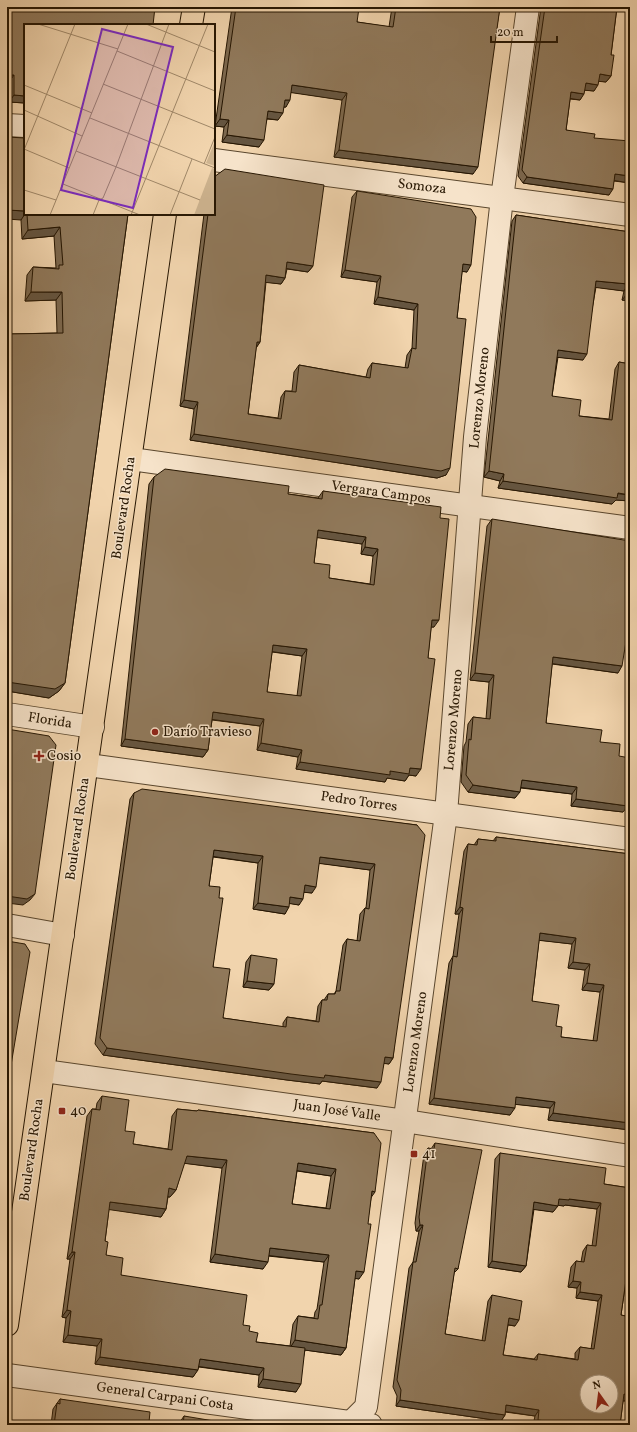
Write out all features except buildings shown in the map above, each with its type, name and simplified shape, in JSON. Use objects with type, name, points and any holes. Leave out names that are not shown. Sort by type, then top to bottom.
[{"type":"main road","points":[[191,24],[194,7]]},
{"type":"main road","name":"Boulevard Rocha","points":[[7,1325],[14,1230],[44,1071],[165,215]]},
{"type":"street","name":"Lorenzo Moreno","points":[[356,1424],[366,1407],[446,814],[471,506],[475,437],[502,198],[528,7]]},
{"type":"street","points":[[7,125],[24,126]]},
{"type":"street","name":"Somoza","points":[[215,160],[630,215]]},
{"type":"street","name":"Vergara Campos","points":[[131,459],[630,528]]},
{"type":"street","name":"Florida","points":[[7,714],[93,727]]},
{"type":"street","name":"Pedro Torres","points":[[88,765],[630,839]]},
{"type":"street","points":[[7,925],[62,935]]},
{"type":"street","name":"Juan José Valle","points":[[44,1071],[405,1121],[630,1156]]},
{"type":"street","name":"General Carpani Costa","points":[[7,1375],[356,1424]]},
{"type":"place","name":"Darío Travieso","points":[[155,732]]},
{"type":"place","name":"Cosio","points":[[39,756]]},
{"type":"place","name":"40","points":[[62,1111]]},
{"type":"place","name":"41","points":[[414,1154]]}]
